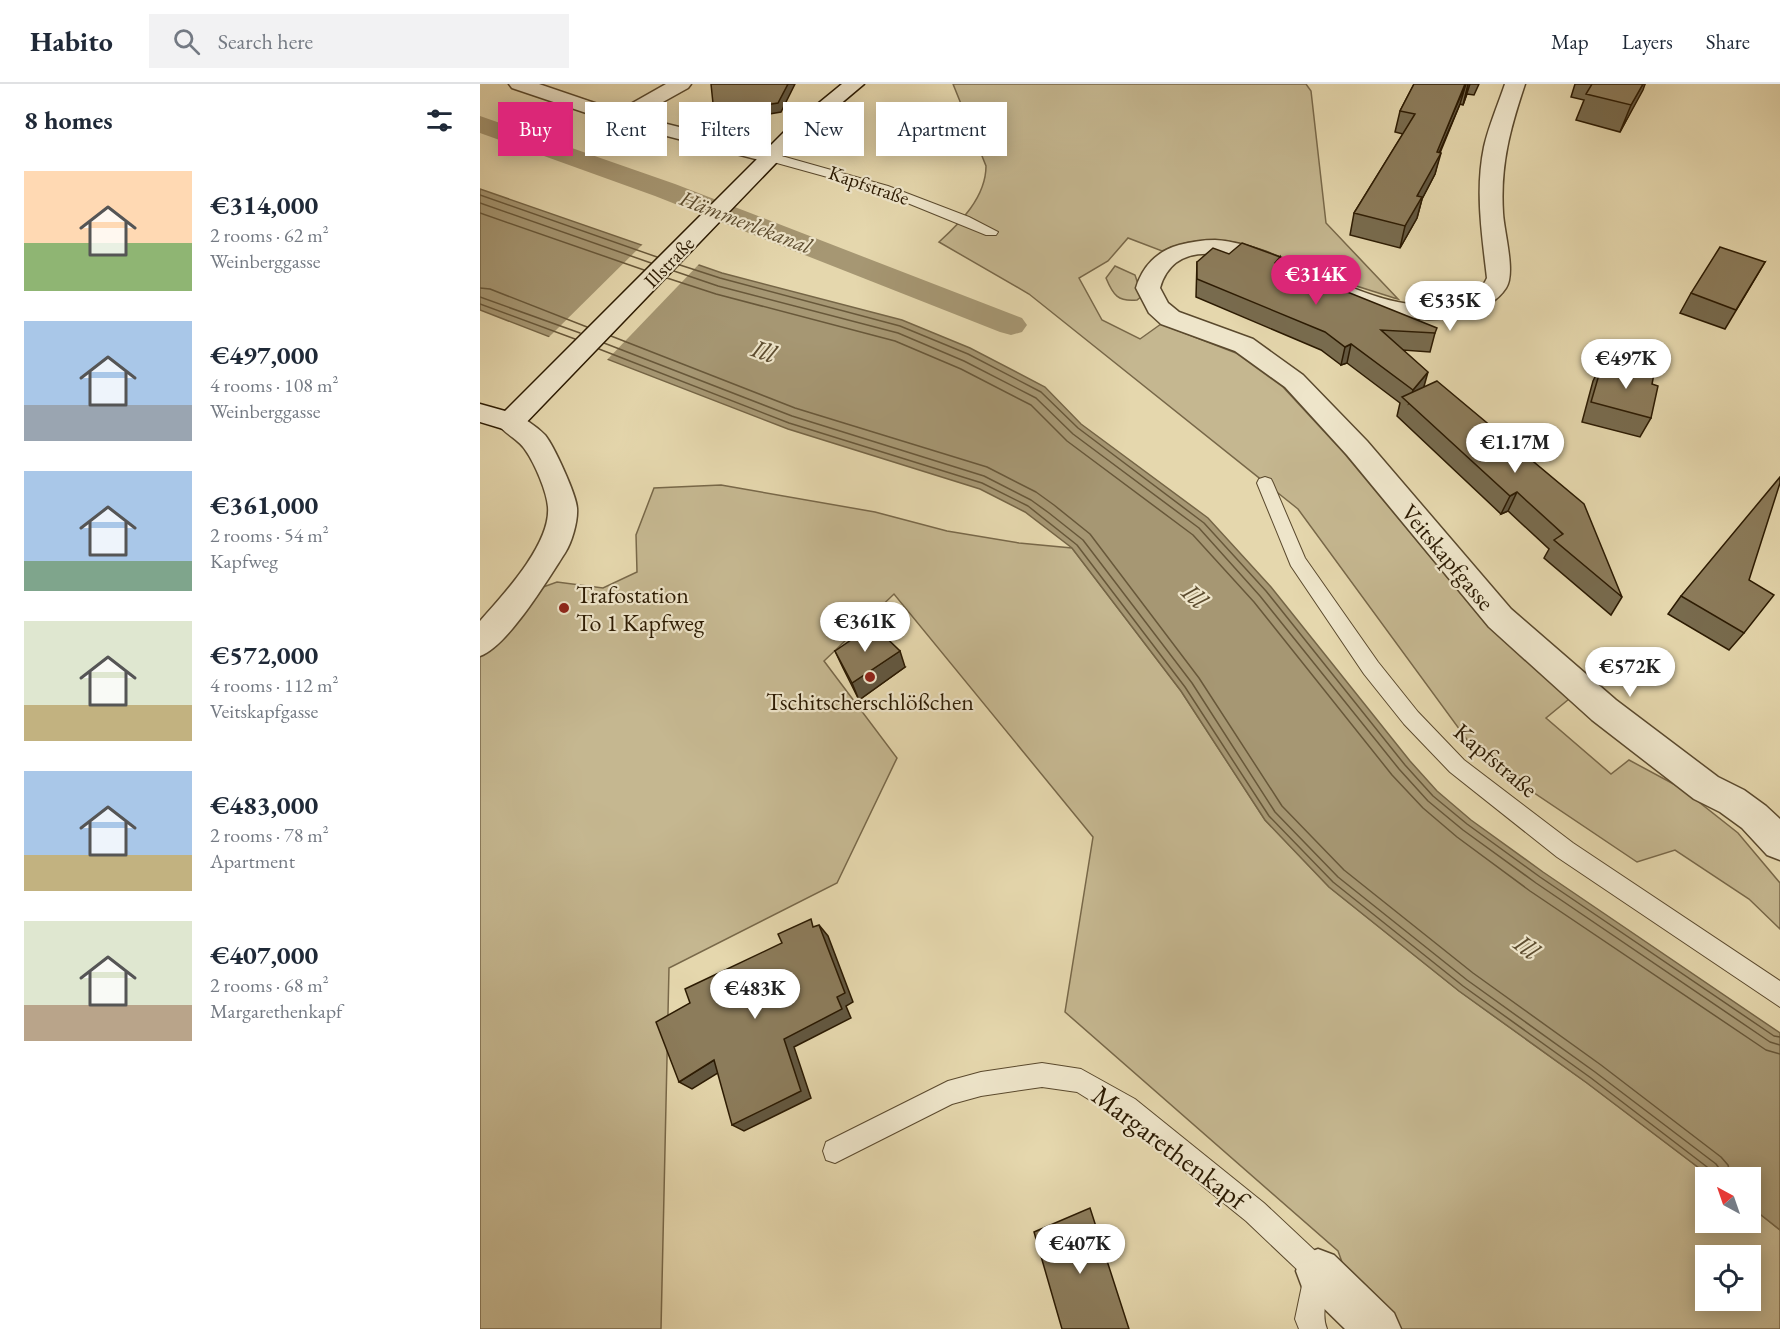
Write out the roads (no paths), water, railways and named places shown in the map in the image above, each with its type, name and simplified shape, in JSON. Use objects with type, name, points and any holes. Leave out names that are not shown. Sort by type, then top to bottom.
[{"type":"street","points":[[519,84],[585,106]]},
{"type":"street","points":[[649,102],[681,84]]},
{"type":"street","name":"Illstraße","points":[[510,422],[793,134],[854,84]]},
{"type":"street","name":"Veitskapfgasse","points":[[1515,84],[1496,146],[1492,168],[1492,222],[1499,278],[1497,286],[1487,296],[1466,307],[1431,313],[1409,311],[1351,294],[1271,261],[1231,249],[1206,247],[1189,249],[1173,255],[1154,273],[1148,288],[1158,307],[1170,318],[1244,345],[1294,381],[1356,448],[1500,618],[1604,710],[1706,788],[1732,801],[1754,817],[1780,843]]},
{"type":"street","points":[[667,130],[771,157]]},
{"type":"street","points":[[480,413],[510,422],[536,443],[552,474],[563,508],[555,545],[521,596],[480,643]]},
{"type":"street","name":"Margarethenkapf","points":[[1318,1271],[1378,1329]]},
{"type":"lane","name":"Kapfstraße","points":[[771,157],[816,167],[906,197],[991,232]]},
{"type":"lane","name":"Kapfstraße","points":[[1266,483],[1297,561],[1371,668],[1411,718],[1457,766],[1565,850],[1780,995]]},
{"type":"lane","name":"Margarethenkapf","points":[[835,1151],[948,1093],[981,1084],[1042,1075],[1081,1081],[1126,1108],[1255,1212],[1318,1271]]},
{"type":"lane","points":[[1312,1329],[1309,1319],[1318,1271]]},
{"type":"water","name":"Ill","points":[[480,189],[722,273],[902,320],[970,348],[1045,387],[1081,424],[1208,518],[1271,587],[1410,761],[1437,791],[1471,820],[1543,872],[1780,1033],[1780,1230],[1761,1215],[1761,1167],[1698,1167],[1587,1083],[1459,991],[1329,887],[1265,820],[1181,691],[1072,548],[1025,512],[980,489],[788,429],[480,310]]},
{"type":"waterway","name":"Hämmerlekanal","points":[[480,124],[665,190],[1011,325]]},
{"type":"place","name":"Trafostation To 1 Kapfweg","points":[[564,608]]},
{"type":"place","name":"Tschitscherschlößchen","points":[[870,677]]}]
